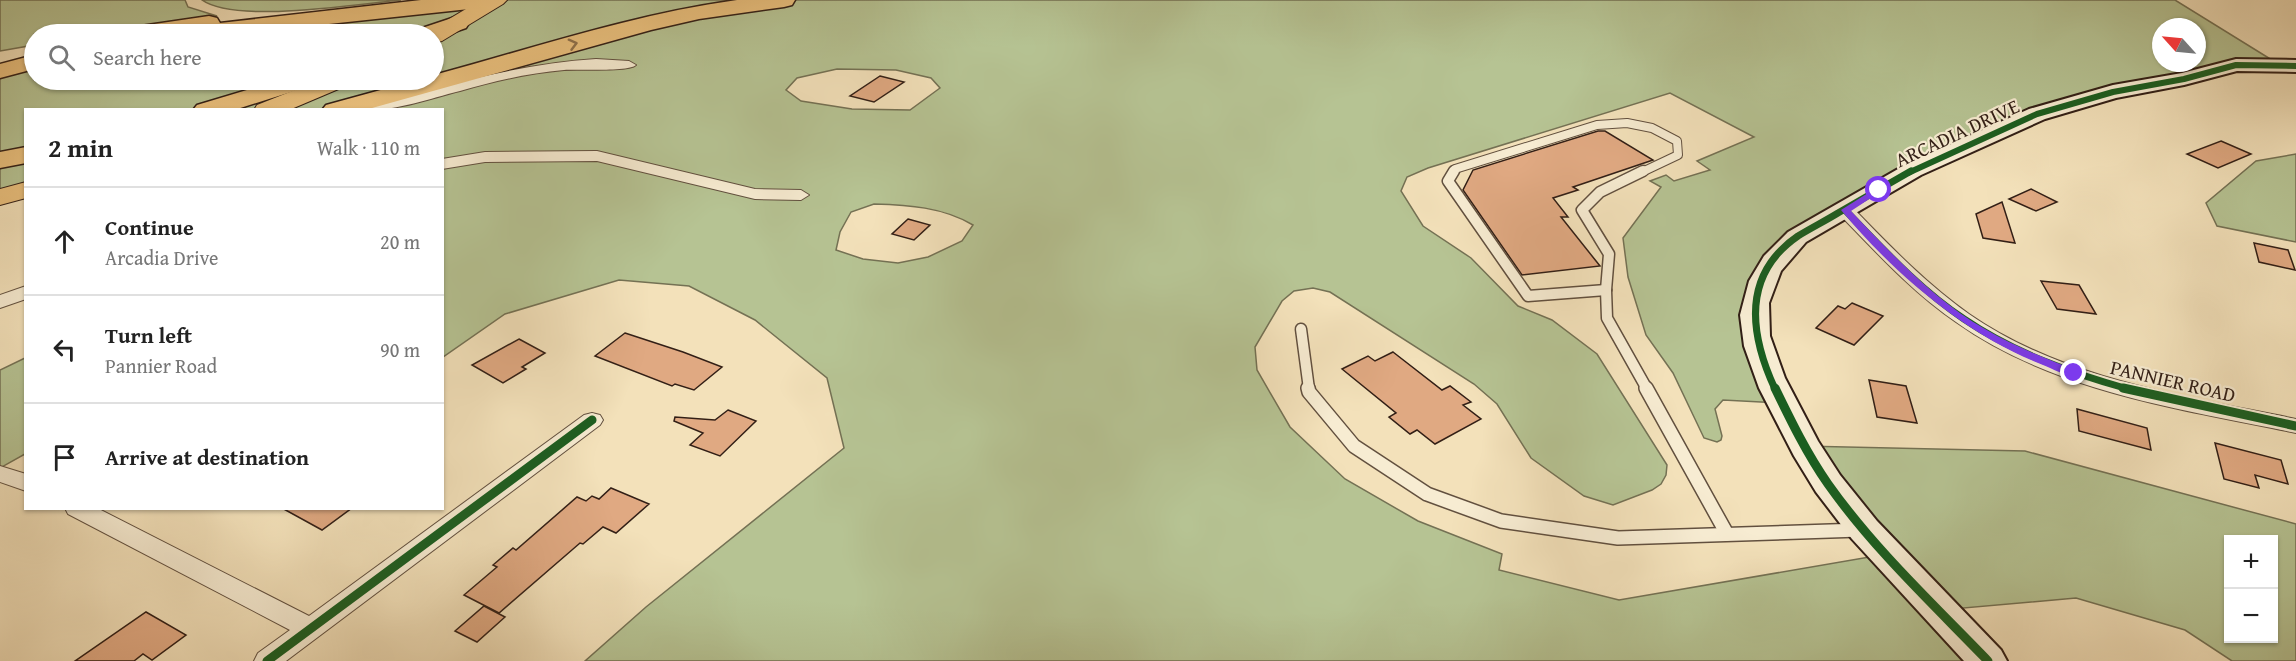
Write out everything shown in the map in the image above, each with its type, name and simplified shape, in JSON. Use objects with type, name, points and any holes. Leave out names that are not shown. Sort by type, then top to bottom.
[{"type":"highway","points":[[209,24],[401,0]]},
{"type":"highway","points":[[269,24],[488,0]]},
{"type":"highway","points":[[444,80],[638,26],[708,11],[784,0]]},
{"type":"highway","points":[[204,2],[218,7],[240,10],[321,9]]},
{"type":"highway","points":[[444,27],[458,22]]},
{"type":"highway","points":[[0,57],[24,53]]},
{"type":"highway","points":[[0,65],[24,61]]},
{"type":"highway","points":[[0,71],[24,63]]},
{"type":"highway","points":[[213,108],[271,90]]},
{"type":"highway","points":[[342,108],[407,90]]},
{"type":"highway","points":[[0,160],[24,155]]},
{"type":"main road","points":[[444,30],[496,0]]},
{"type":"main road","points":[[271,108],[315,90]]},
{"type":"main road","points":[[0,197],[24,190]]},
{"type":"street","points":[[381,108],[530,69],[579,63],[629,65]]},
{"type":"street","name":"ARCADIA DRIVE","points":[[1988,661],[1847,509],[1803,446],[1769,378],[1757,336],[1754,315],[1762,278],[1783,249],[1797,237],[1913,171],[2037,114],[2113,92],[2184,79],[2236,65],[2296,66]]},
{"type":"street","points":[[444,164],[484,157],[597,156],[755,194],[801,195]]},
{"type":"street","name":"PANNIER ROAD","points":[[1845,210],[1893,259],[1955,313],[2008,346],[2074,373],[2115,386],[2296,426]]},
{"type":"street","points":[[0,302],[24,293]]},
{"type":"street","points":[[267,661],[592,420]]},
{"type":"street","points":[[0,474],[24,482]]},
{"type":"street","points":[[80,510],[310,628]]},
{"type":"lane","points":[[1606,290],[1528,296],[1448,181],[1455,169],[1597,125],[1627,123],[1652,128],[1677,141],[1678,155],[1600,192],[1582,210],[1609,254],[1605,272],[1606,290],[1607,318],[1727,534]]},
{"type":"lane","points":[[1301,329],[1309,392],[1354,446],[1427,494],[1501,521],[1618,538],[1866,530]]},
{"type":"green space","points":[[0,0],[185,0],[188,7],[217,16],[162,24],[24,24],[24,47],[0,51]]},
{"type":"green space","points":[[202,0],[401,0],[268,12],[218,7]]},
{"type":"green space","points":[[466,0],[2175,0],[2204,18],[2152,18],[2152,72],[2206,72],[2206,19],[2280,65],[2260,64],[2037,114],[1797,237],[1758,296],[1781,403],[1723,400],[1715,409],[1722,436],[1717,442],[1704,438],[1673,373],[1646,335],[1628,277],[1623,238],[1661,187],[1650,181],[1666,175],[1674,181],[1710,170],[1697,161],[1754,137],[1670,93],[1428,168],[1407,177],[1401,191],[1423,226],[1471,258],[1518,306],[1552,320],[1597,354],[1667,465],[1666,475],[1661,484],[1652,490],[1613,505],[1584,496],[1531,458],[1497,404],[1474,384],[1330,292],[1313,288],[1294,291],[1282,301],[1255,347],[1257,370],[1290,427],[1345,479],[1418,521],[1502,554],[1499,570],[1619,600],[1887,554],[1803,446],[2025,451],[2296,524],[2296,661],[2232,661],[2185,630],[2076,598],[1940,610],[1988,661],[585,661],[646,607],[844,448],[827,378],[755,320],[689,286],[619,280],[505,314],[444,356],[444,108],[24,108],[24,190],[0,197],[0,65],[24,61],[24,90],[444,90],[444,24],[268,24]],"holes":[[[837,69],[896,70],[931,78],[940,88],[910,110],[852,109],[801,101],[786,90],[797,78]],[[874,204],[912,206],[950,214],[973,225],[962,241],[928,257],[898,263],[863,259],[836,250],[840,232],[851,212]]]},
{"type":"green space","points":[[2296,154],[2296,242],[2217,226],[2206,203],[2256,161]]},
{"type":"green space","points":[[24,358],[24,455],[0,468],[0,370]]},
{"type":"building","points":[[880,76],[904,82],[874,102],[850,96]]},
{"type":"building","points":[[1598,131],[1605,131],[1653,160],[1573,187],[1578,190],[1553,198],[1568,217],[1561,217],[1600,266],[1522,275],[1463,190],[1473,170]]},
{"type":"building","points":[[2221,141],[2251,154],[2218,168],[2187,154]]},
{"type":"building","points":[[2031,189],[2057,202],[2036,211],[2009,199]]},
{"type":"building","points":[[2002,202],[2015,243],[1983,238],[1976,214]]},
{"type":"building","points":[[908,219],[930,225],[914,240],[892,234]]},
{"type":"building","points":[[2254,243],[2288,250],[2295,270],[2259,262]]},
{"type":"building","points":[[2041,281],[2079,285],[2096,314],[2057,309]]},
{"type":"building","points":[[1852,303],[1883,316],[1854,345],[1816,328],[1838,306],[1845,309]]},
{"type":"building","points":[[625,333],[722,367],[694,390],[675,384],[672,386],[595,356]]},
{"type":"building","points":[[519,339],[545,353],[522,367],[526,369],[503,383],[472,365]]},
{"type":"building","points":[[1393,352],[1442,390],[1450,386],[1471,402],[1463,405],[1481,419],[1435,444],[1417,430],[1410,434],[1389,417],[1396,413],[1342,369],[1368,356],[1375,361]]},
{"type":"building","points":[[1869,380],[1906,386],[1917,423],[1877,417]]},
{"type":"building","points":[[2077,409],[2147,428],[2151,450],[2079,431]]},
{"type":"building","points":[[728,410],[756,421],[720,456],[690,445],[703,433],[674,421],[675,417],[715,420]]},
{"type":"building","points":[[2215,443],[2281,460],[2288,484],[2255,475],[2259,488],[2224,479]]},
{"type":"building","points":[[611,488],[649,504],[616,533],[603,527],[583,544],[580,543],[499,613],[464,595],[497,567],[493,565],[513,548],[516,550],[577,497],[586,501],[592,496],[599,499]]},
{"type":"building","points":[[286,510],[349,510],[322,530]]},
{"type":"building","points":[[484,606],[505,617],[477,642],[455,631]]},
{"type":"building","points":[[146,612],[186,635],[152,660],[143,654],[134,661],[75,661]]},
{"type":"cycle path","points":[[1988,661],[1864,530],[1828,484],[1810,456],[1774,388],[1758,346],[1754,325],[1755,303],[1767,271],[1780,253],[1797,237],[1913,170],[2037,114],[2113,92],[2184,79],[2236,65],[2296,66]]},
{"type":"cycle path","points":[[1845,210],[1910,275],[1945,305],[1982,331],[2018,351],[2056,367],[2135,391],[2296,426]]},
{"type":"cycle path","points":[[267,661],[592,420]]},
{"type":"route","points":[[1879,190],[1845,210],[1893,259],[1955,313],[1982,332],[2008,346],[2074,373]]}]
